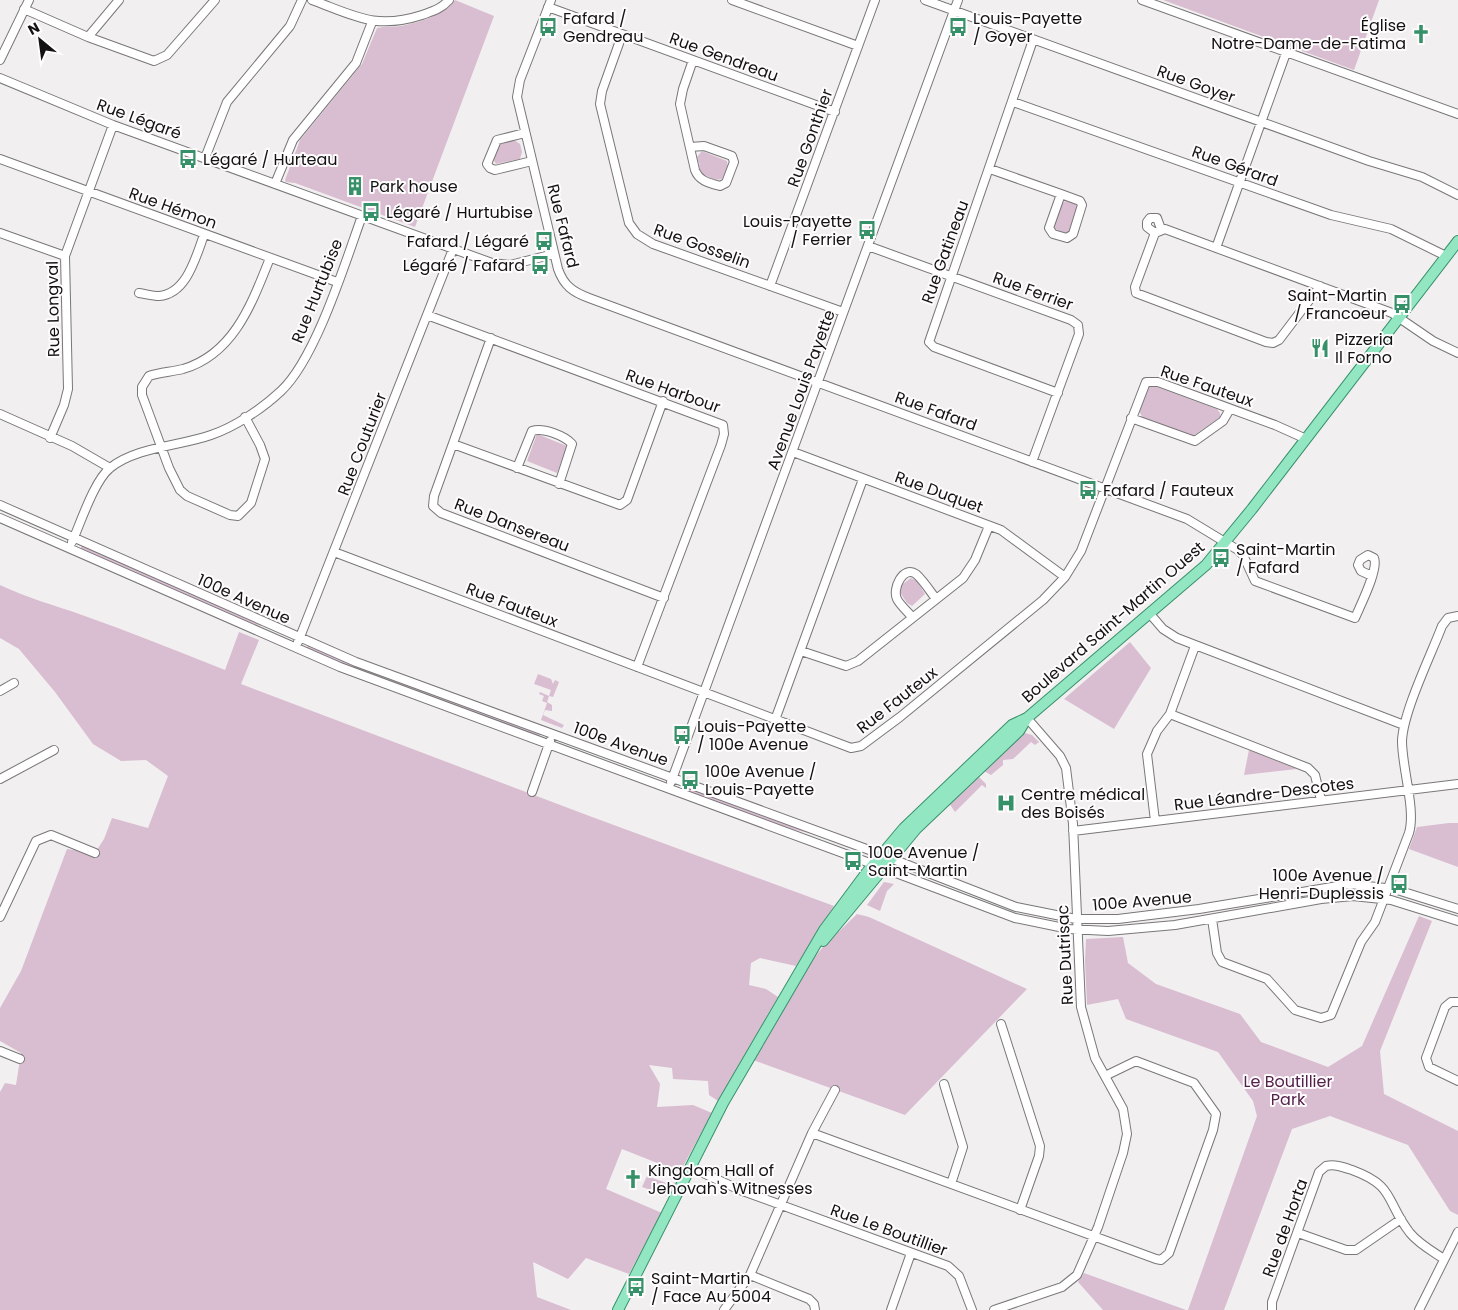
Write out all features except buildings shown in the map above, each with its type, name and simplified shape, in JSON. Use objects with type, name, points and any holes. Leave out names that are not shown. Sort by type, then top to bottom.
[{"type":"main road","name":"Boulevard Saint-Martin Ouest","points":[[618,1310],[734,1083],[824,930],[886,856],[913,818],[1012,725],[1027,718],[1198,573],[1225,542],[1458,241]]},
{"type":"street","points":[[0,60],[24,8],[30,0]]},
{"type":"street","points":[[88,37],[119,0]]},
{"type":"street","points":[[24,8],[88,37],[154,61],[162,59],[215,0]]},
{"type":"street","points":[[205,158],[227,102],[287,30],[302,0]]},
{"type":"street","points":[[312,0],[372,22],[405,20],[440,9],[449,0]]},
{"type":"street","points":[[732,0],[858,46]]},
{"type":"street","name":"Rue Gonthier","points":[[770,286],[876,0]]},
{"type":"street","name":"Rue Goyer","points":[[925,0],[1369,161],[1422,177],[1458,195]]},
{"type":"street","name":"Avenue Louis Payette","points":[[669,788],[958,0]]},
{"type":"street","points":[[1142,0],[1458,114]]},
{"type":"street","name":"Rue Gendreau","points":[[550,4],[622,35],[835,112]]},
{"type":"street","name":"Rue Fafard","points":[[550,4],[517,91],[554,254],[563,282],[580,295],[1187,519],[1243,555],[1255,581],[1355,618],[1372,576]]},
{"type":"street","points":[[275,184],[293,140],[356,63],[372,22]]},
{"type":"street","name":"Rue Gosselin","points":[[622,35],[602,91],[600,104],[625,214],[636,234],[648,242],[843,312]]},
{"type":"street","name":"Rue Gatineau","points":[[1033,40],[990,169],[929,338],[931,346],[1058,392]]},
{"type":"street","points":[[1216,248],[1286,53]]},
{"type":"street","points":[[690,147],[704,146],[732,156],[734,162],[726,183],[720,186],[698,177],[690,147],[680,101],[694,60]]},
{"type":"street","name":"Rue Légaré","points":[[0,78],[113,125],[453,249],[504,265],[554,254]]},
{"type":"street","name":"Rue Gérard","points":[[1013,102],[1331,215],[1391,229],[1446,256]]},
{"type":"street","name":"Rue Longval","points":[[50,438],[64,405],[68,390],[64,256],[113,125]]},
{"type":"street","points":[[525,133],[497,140],[487,164],[490,168],[498,170],[532,161]]},
{"type":"street","name":"Rue Hémon","points":[[0,159],[337,282]]},
{"type":"street","points":[[990,169],[1080,200],[1082,205],[1072,234],[1067,238],[1053,234],[1049,228],[1061,194]]},
{"type":"street","name":"Rue Hurtubise","points":[[110,468],[134,456],[212,435],[245,417],[281,391],[312,345],[362,216]]},
{"type":"street","points":[[1320,286],[1279,340],[1273,343],[1136,293],[1135,287],[1158,231],[1216,248],[1320,286],[1398,317],[1433,341],[1458,353]]},
{"type":"street","points":[[0,233],[64,256]]},
{"type":"street","points":[[139,293],[158,296],[168,294],[180,286],[192,268],[204,235]]},
{"type":"street","name":"Rue Ferrier","points":[[868,246],[1071,320],[1078,325],[1079,334],[1032,462]]},
{"type":"street","name":"Rue Couturier","points":[[296,648],[453,249]]},
{"type":"street","points":[[245,417],[260,444],[265,459],[251,503],[238,516],[230,515],[187,496],[180,490],[142,395],[144,382],[155,373],[183,369],[200,362],[222,348],[236,330],[251,304],[270,258]]},
{"type":"street","name":"Rue Harbour","points":[[427,315],[721,422],[724,428],[721,445],[637,667]]},
{"type":"street","name":"Rue Dansereau","points":[[491,338],[434,496],[433,504],[436,510],[664,598]]},
{"type":"street","name":"Rue Fauteux","points":[[334,552],[847,748],[861,746],[1044,600],[1065,577],[1081,551],[1144,386],[1151,380],[1275,424],[1304,438]]},
{"type":"street","points":[[453,444],[616,505],[623,504],[632,486],[662,401]]},
{"type":"street","points":[[1131,418],[1195,441],[1223,421],[1230,409]]},
{"type":"street","points":[[0,414],[80,450],[110,468],[99,483],[69,548]]},
{"type":"street","points":[[517,468],[532,431],[538,429],[562,437],[572,444],[568,462],[558,484]]},
{"type":"street","name":"Rue Duquet","points":[[793,452],[1001,530],[1065,577]]},
{"type":"street","points":[[775,720],[863,479]]},
{"type":"street","name":"100e Avenue","points":[[0,505],[356,662],[886,856],[1007,904],[1042,914],[1076,919],[1118,919],[1180,912],[1338,885],[1359,884],[1388,888],[1458,910]]},
{"type":"street","name":"100e Avenue","points":[[0,518],[350,672],[669,788],[1003,915],[1044,925],[1077,930],[1135,929],[1338,896],[1384,898],[1458,921]]},
{"type":"street","points":[[801,651],[841,665],[851,665],[969,571],[989,526]]},
{"type":"street","points":[[912,617],[897,599],[895,593],[898,582],[904,574],[909,572],[916,574],[936,599]]},
{"type":"street","points":[[1150,614],[1169,634],[1195,646],[1404,725]]},
{"type":"street","points":[[1212,918],[1216,950],[1222,962],[1265,978],[1292,1008],[1324,1018],[1333,1012],[1359,946],[1375,922],[1410,829],[1403,750],[1404,725],[1442,626],[1448,618],[1458,616]]},
{"type":"street","points":[[1155,821],[1147,754],[1157,731],[1170,714],[1195,646]]},
{"type":"street","points":[[0,691],[14,683]]},
{"type":"street","points":[[1170,714],[1308,768],[1315,775],[1321,800]]},
{"type":"street","name":"Rue Dutrisac","points":[[994,1310],[1068,1284],[1077,1275],[1118,1168],[1127,1134],[1123,1109],[1095,1058],[1084,1023],[1078,989],[1073,831],[1064,764],[1027,718]]},
{"type":"street","points":[[532,792],[552,734]]},
{"type":"street","points":[[0,779],[54,750]]},
{"type":"street","name":"Rue Léandre-Descotes","points":[[1073,831],[1458,784]]},
{"type":"street","points":[[0,917],[36,841],[51,835],[94,853]]},
{"type":"street","points":[[1458,1002],[1451,1002],[1445,1007],[1426,1058],[1429,1067],[1458,1081]]},
{"type":"street","points":[[1001,1024],[1040,1146],[1039,1156],[1020,1210]]},
{"type":"street","points":[[0,1050],[20,1059]]},
{"type":"street","points":[[812,1134],[1156,1259],[1166,1257],[1216,1118],[1214,1110],[1198,1086],[1136,1061],[1105,1076]]},
{"type":"street","points":[[944,1084],[963,1147],[950,1184]]},
{"type":"street","points":[[724,1310],[750,1275],[812,1134],[835,1090]]},
{"type":"street","name":"Rue de Horta","points":[[1272,1310],[1274,1297],[1319,1172],[1332,1164],[1378,1182],[1384,1188],[1401,1219],[1418,1242],[1444,1259]]},
{"type":"street","name":"Rue Le Boutillier","points":[[690,1167],[725,1184],[948,1266],[957,1272],[972,1310]]},
{"type":"street","points":[[1298,1233],[1346,1250],[1356,1250],[1401,1219]]},
{"type":"street","points":[[1419,1310],[1458,1232]]},
{"type":"street","points":[[890,1310],[911,1253]]},
{"type":"street","points":[[750,1275],[809,1298],[814,1304],[815,1310]]},
{"type":"green space","points":[[455,0],[494,16],[415,227],[295,183],[286,182],[285,180],[300,140],[362,64],[377,28],[401,26],[424,20],[444,10]]},
{"type":"green space","points":[[1163,0],[1379,0],[1354,70]]},
{"type":"green space","points":[[514,140],[520,144],[522,152],[520,159],[496,164],[493,159],[498,145]]},
{"type":"green space","points":[[702,151],[727,161],[728,167],[722,179],[715,180],[701,173],[699,165],[701,163],[699,164],[697,157]]},
{"type":"green space","points":[[1066,201],[1076,204],[1078,209],[1069,232],[1066,234],[1053,228],[1062,203]]},
{"type":"green space","points":[[1151,385],[1217,409],[1220,417],[1193,436],[1143,418],[1139,411],[1147,388]]},
{"type":"green space","points":[[537,434],[567,446],[557,473],[527,461]]},
{"type":"green space","points":[[82,545],[262,625],[232,617],[80,550]]},
{"type":"green space","points":[[911,578],[917,581],[925,594],[912,606],[907,603],[899,591],[900,586]]},
{"type":"green space","points":[[0,585],[30,598],[118,628],[225,670],[239,632],[259,640],[241,684],[834,906],[796,966],[760,958],[751,963],[749,985],[766,989],[778,997],[718,1101],[709,1095],[708,1081],[673,1079],[672,1068],[649,1065],[660,1084],[657,1107],[693,1105],[712,1113],[680,1172],[622,1149],[606,1189],[662,1213],[629,1274],[586,1258],[568,1279],[533,1262],[537,1297],[571,1310],[0,1310],[0,1092],[5,1083],[16,1085],[21,1053],[0,1041],[0,1008],[21,971],[67,849],[95,853],[104,839],[112,818],[148,828],[168,776],[146,760],[121,761],[93,744],[55,692],[19,649],[0,638]]},
{"type":"green space","points":[[1130,642],[1151,668],[1114,729],[1064,699]]},
{"type":"green space","points":[[308,645],[541,734],[539,737],[351,668],[306,649]]},
{"type":"green space","points":[[538,674],[551,679],[553,684],[555,680],[559,682],[553,697],[549,696],[551,690],[534,684]]},
{"type":"green space","points":[[540,692],[549,696],[547,702],[552,705],[552,711],[545,710],[543,715],[564,725],[562,728],[541,720],[547,703],[542,701],[544,696],[539,694]]},
{"type":"green space","points":[[1025,733],[1032,735],[1039,742],[1035,745],[1031,742],[1013,759],[1003,760],[1003,765],[991,775],[984,771]]},
{"type":"green space","points":[[1249,750],[1297,769],[1244,775]]},
{"type":"green space","points":[[978,776],[986,784],[986,788],[982,785],[955,812],[949,803]]},
{"type":"green space","points":[[686,787],[809,833],[730,808],[685,790]]},
{"type":"green space","points":[[1458,823],[1458,867],[1409,849],[1417,827]]},
{"type":"green space","points":[[884,882],[894,884],[887,891],[880,911],[867,905]]},
{"type":"green space","points":[[857,914],[869,917],[1027,989],[905,1115],[753,1060],[812,960]]},
{"type":"green space","name":"Le Boutillier Park","points":[[1419,916],[1432,921],[1380,1051],[1384,1094],[1458,1131],[1458,1215],[1450,1211],[1408,1145],[1330,1116],[1292,1129],[1224,1310],[1188,1310],[1257,1116],[1253,1101],[1218,1052],[1126,1019],[1118,999],[1087,1005],[1086,939],[1123,937],[1128,963],[1156,984],[1240,1014],[1261,1042],[1328,1067],[1362,1046]]},
{"type":"green space","points":[[647,1176],[669,1184],[676,1182],[668,1196],[642,1187]]},
{"type":"green space","points":[[1084,1273],[1186,1310],[1103,1310],[1078,1282]]},
{"type":"place","name":"Fafard / Gendreau","points":[[548,27]]},
{"type":"place","name":"Louis-Payette / Goyer","points":[[958,27]]},
{"type":"place","name":"Église Notre-Dame-de-Fatima","points":[[1421,34]]},
{"type":"place","name":"Légaré / Hurteau","points":[[188,159]]},
{"type":"place","name":"Park house","points":[[355,186]]},
{"type":"place","name":"Légaré / Hurtubise","points":[[371,212]]},
{"type":"place","name":"Louis-Payette / Ferrier","points":[[867,230]]},
{"type":"place","name":"Fafard / Légaré","points":[[544,241]]},
{"type":"place","name":"Légaré / Fafard","points":[[540,265]]},
{"type":"place","name":"Saint-Martin / Francoeur","points":[[1402,304]]},
{"type":"place","name":"Pizzeria Il Forno","points":[[1320,348]]},
{"type":"place","name":"Fafard / Fauteux","points":[[1088,490]]},
{"type":"place","name":"Saint-Martin / Fafard","points":[[1221,558]]},
{"type":"place","name":"Louis-Payette / 100e Avenue","points":[[682,735]]},
{"type":"place","name":"100e Avenue / Louis-Payette","points":[[690,780]]},
{"type":"place","name":"Centre médical des Boisés","points":[[1006,803]]},
{"type":"place","name":"100e Avenue / Saint-Martin","points":[[853,861]]},
{"type":"place","name":"100e Avenue / Henri-Duplessis","points":[[1399,884]]},
{"type":"place","name":"Kingdom Hall of Jehovah's Witnesses","points":[[633,1179]]},
{"type":"place","name":"Saint-Martin / Face Au 5004","points":[[636,1287]]}]
